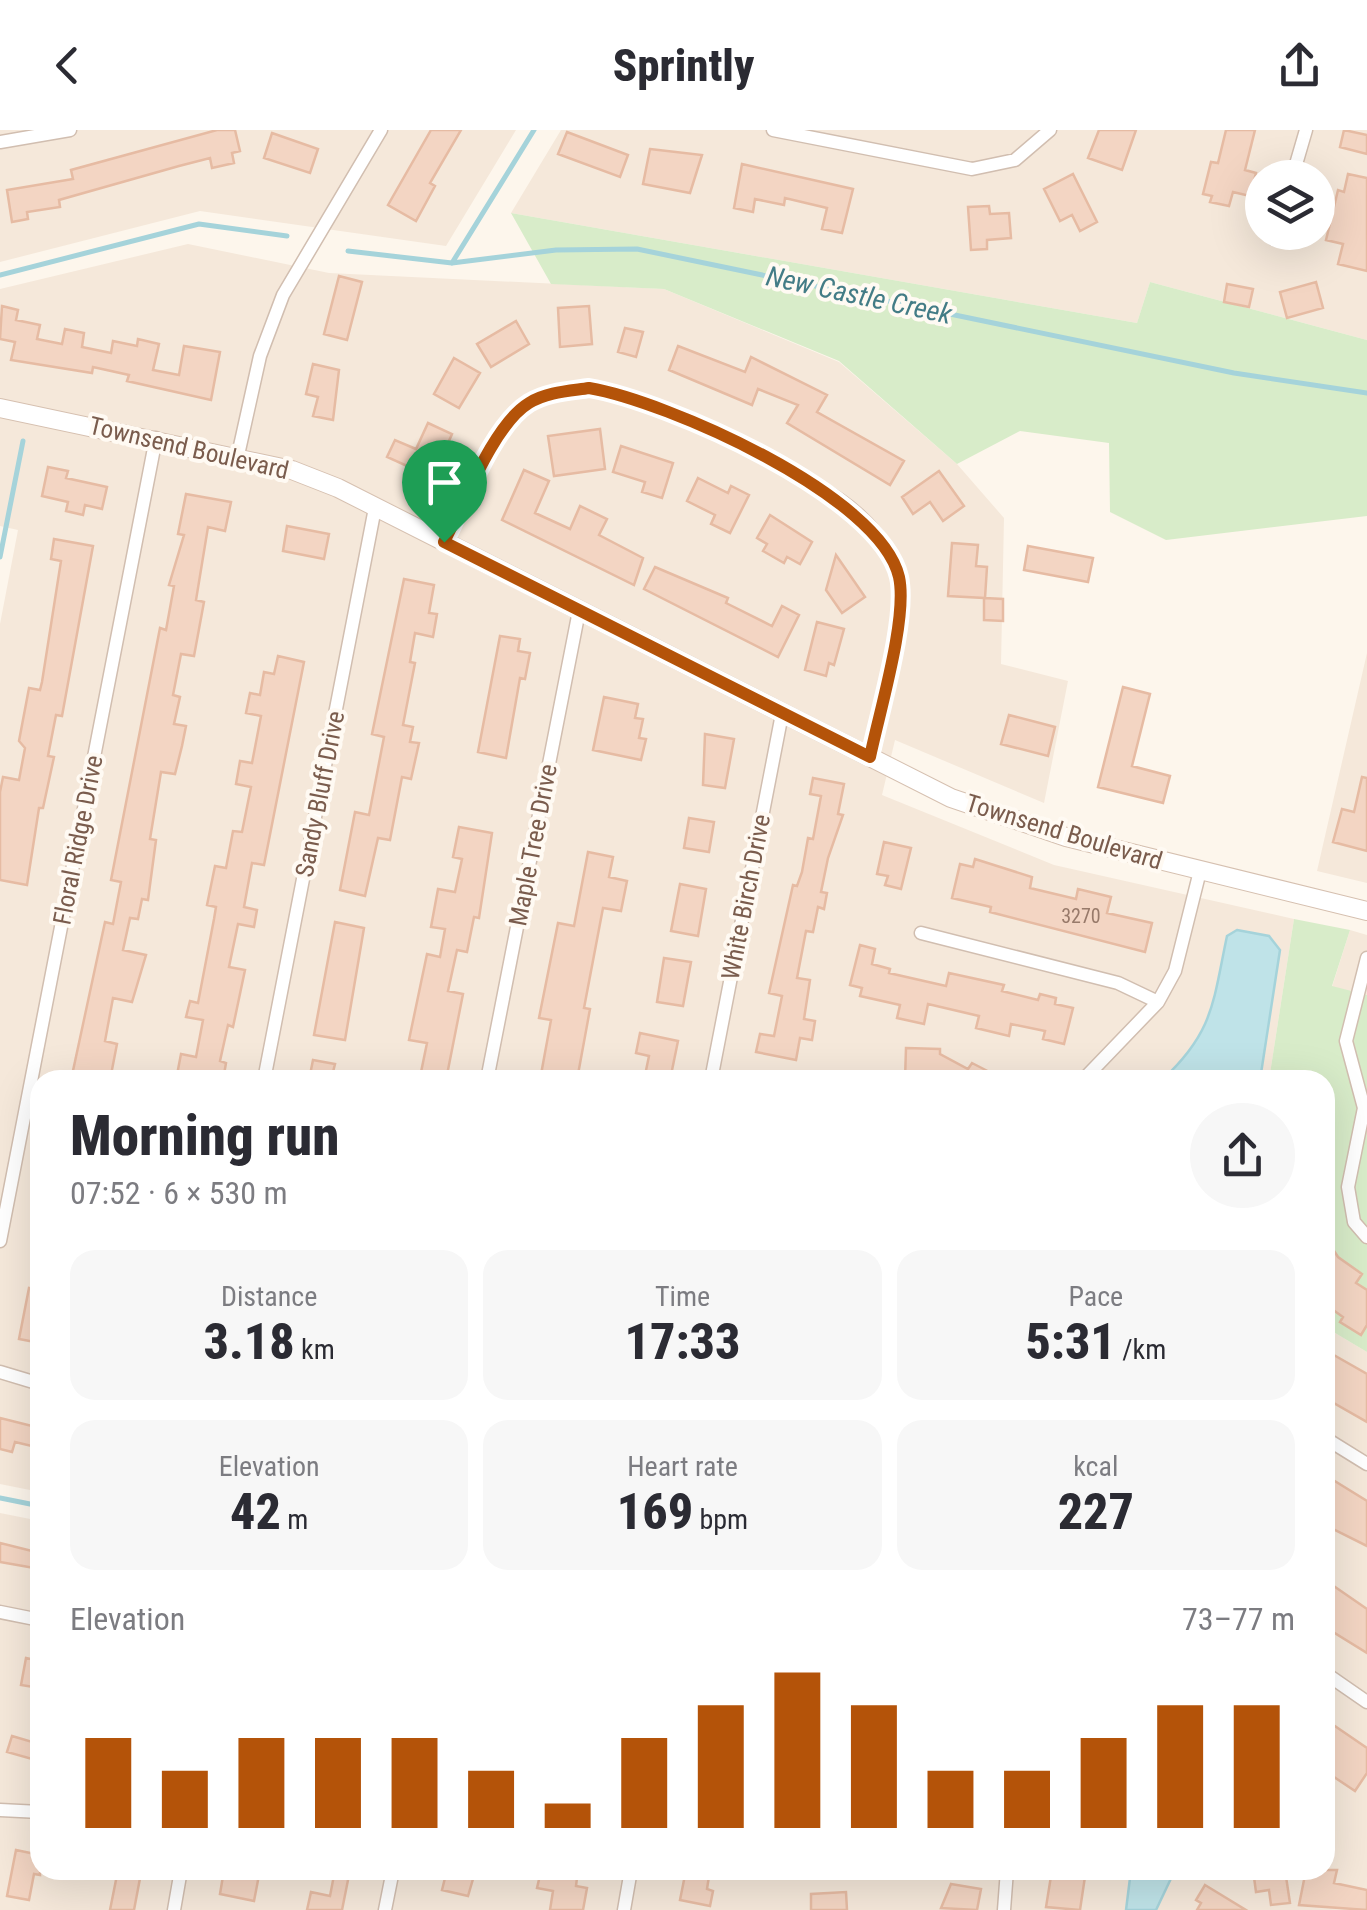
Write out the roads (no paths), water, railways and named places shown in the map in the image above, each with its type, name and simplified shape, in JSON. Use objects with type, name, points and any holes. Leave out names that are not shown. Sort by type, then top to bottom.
[{"type":"street","points":[[0,142],[70,130]]},
{"type":"street","points":[[773,130],[972,169],[1016,160],[1050,130]]},
{"type":"street","points":[[1297,160],[1306,130]]},
{"type":"street","points":[[238,455],[260,356],[282,296],[376,132]]},
{"type":"street","points":[[444,542],[505,425],[529,403],[558,392],[589,388],[621,394],[726,438],[841,501],[869,525],[889,552],[899,577],[900,608],[870,757]]},
{"type":"street","name":"Townsend Boulevard","points":[[0,408],[238,455],[292,470],[376,508],[782,714],[1003,818],[1367,911]]},
{"type":"street","name":"Floral Ridge Drive","points":[[33,1070],[156,438]]},
{"type":"street","name":"Sandy Bluff Drive","points":[[266,1070],[376,508]]},
{"type":"street","name":"Maple Tree Drive","points":[[489,1070],[579,611]]},
{"type":"street","name":"White Birch Drive","points":[[712,1070],[782,714]]},
{"type":"street","points":[[1093,1070],[1158,1002],[1175,971],[1200,871]]},
{"type":"street","points":[[921,933],[1118,983],[1158,1002]]},
{"type":"street","points":[[1367,958],[1346,1041],[1364,1108],[1348,1187],[1354,1222],[1367,1237]]},
{"type":"street","name":"Floral Ridge Drive","points":[[0,1241],[30,1087]]},
{"type":"street","points":[[0,1372],[30,1381]]},
{"type":"street","points":[[1335,1444],[1367,1464]]},
{"type":"street","points":[[0,1612],[30,1618]]},
{"type":"street","points":[[1335,1680],[1367,1702]]},
{"type":"street","points":[[0,1810],[30,1812]]},
{"type":"street","points":[[174,1910],[179,1880]]},
{"type":"street","points":[[386,1910],[391,1880]]},
{"type":"street","points":[[624,1910],[629,1880]]},
{"type":"street","points":[[1004,1910],[1006,1880]]},
{"type":"water","points":[[1237,930],[1269,936],[1280,950],[1262,1070],[1172,1070],[1192,1047],[1209,1015],[1227,936]]},
{"type":"water","points":[[1130,1880],[1170,1880],[1156,1910],[1126,1910]]},
{"type":"waterway","points":[[452,263],[534,130]]},
{"type":"waterway","points":[[0,275],[199,224],[287,236]]},
{"type":"waterway","name":"New Castle Creek","points":[[348,251],[452,263],[556,250],[637,249],[1234,373],[1367,393]]},
{"type":"waterway","points":[[0,557],[23,441]]},
{"type":"waterway","points":[[0,1498],[30,1504]]}]
